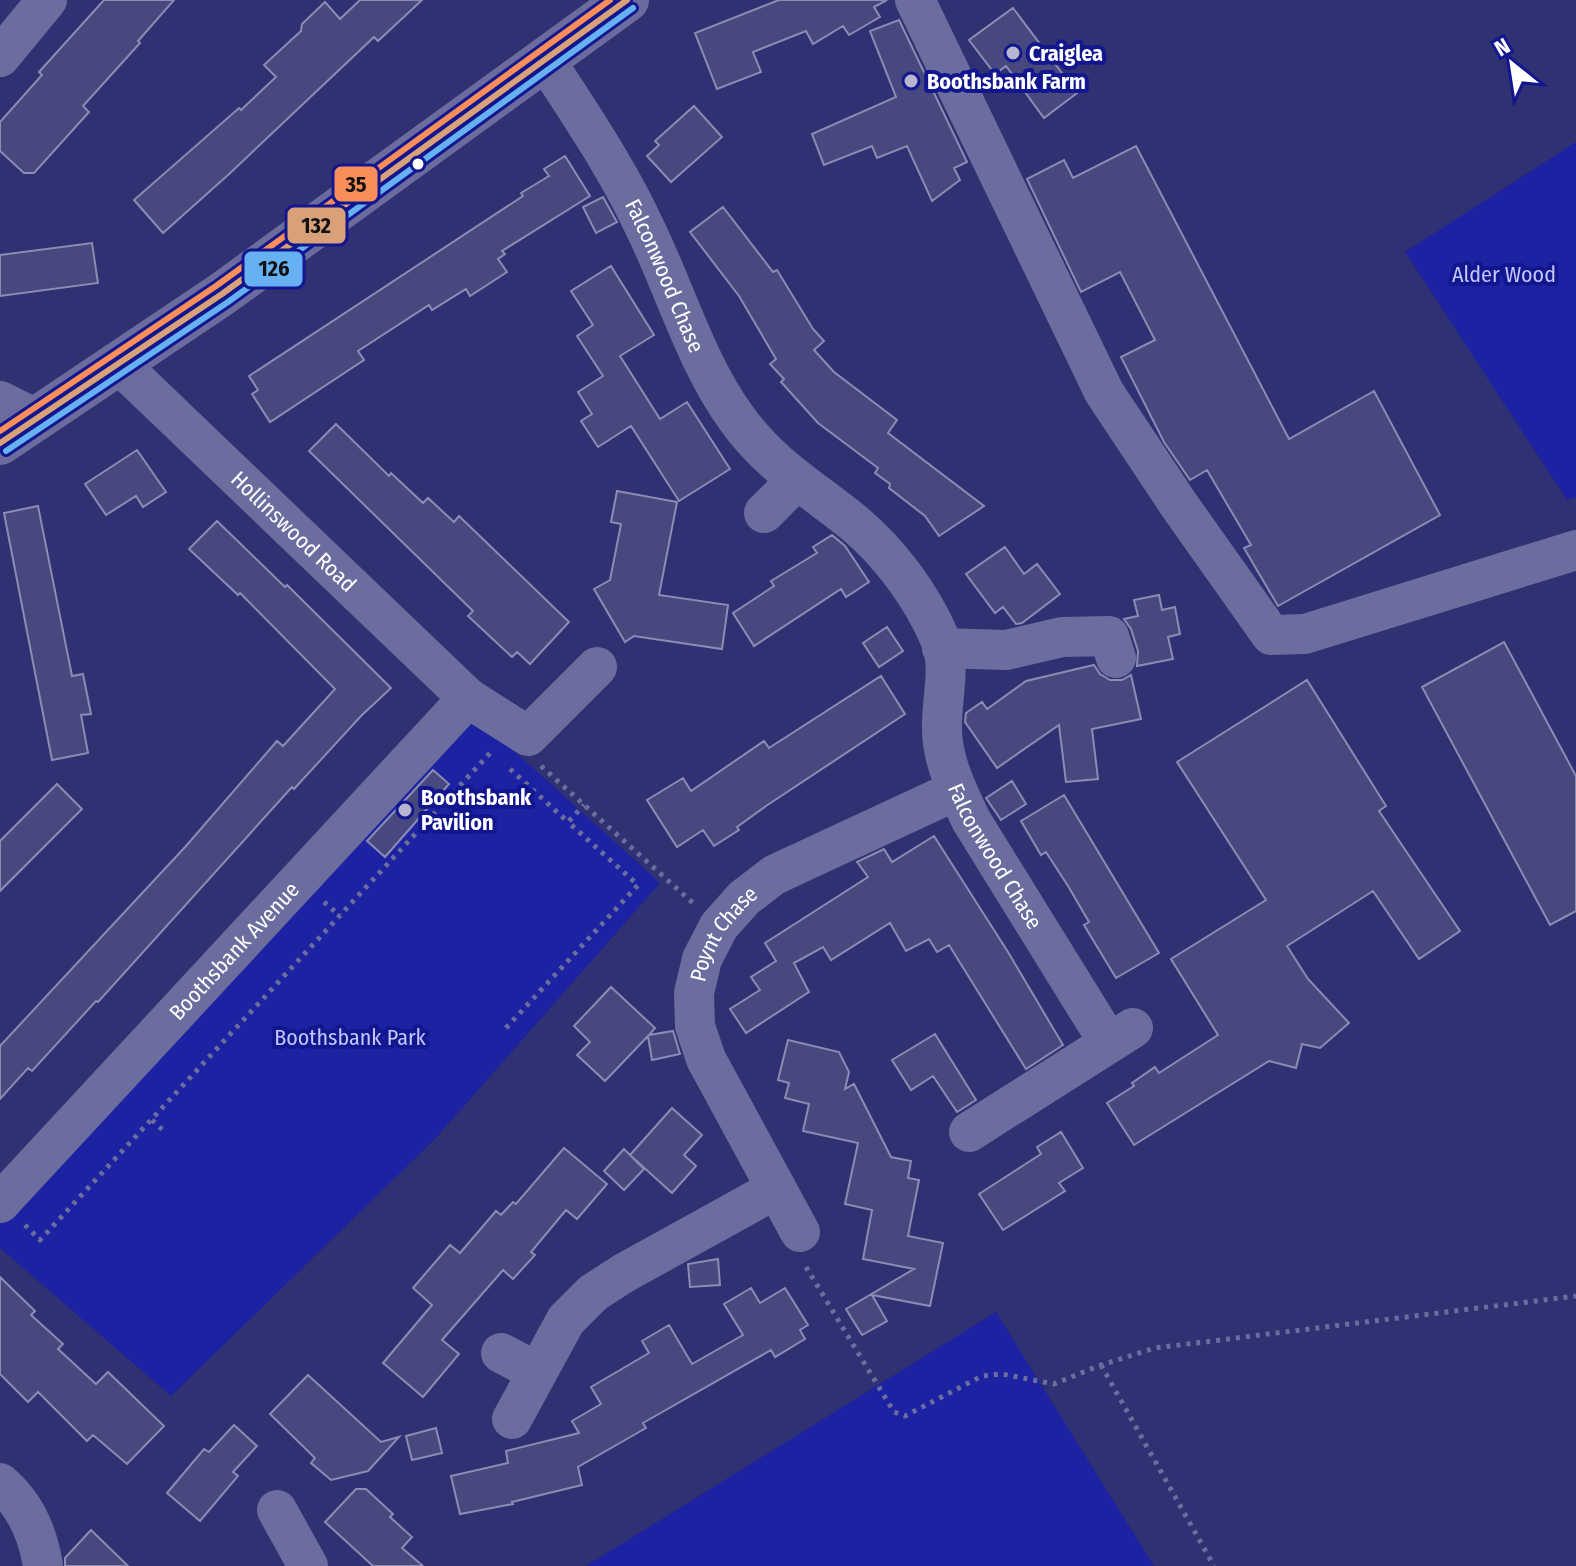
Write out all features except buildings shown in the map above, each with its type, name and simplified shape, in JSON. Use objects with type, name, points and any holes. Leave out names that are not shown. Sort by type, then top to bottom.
[{"type":"main road","points":[[0,443],[18,410],[119,364],[222,294],[627,0]]},
{"type":"street","points":[[0,57],[47,0]]},
{"type":"street","points":[[915,0],[1104,392],[1271,635],[1305,634],[1576,550]]},
{"type":"street","name":"Falconwood Chase","points":[[546,61],[619,177],[670,280],[699,357],[737,418],[767,456],[854,523],[880,548],[925,610],[942,642],[945,667],[944,751],[957,790],[971,820],[1121,1036],[969,1132]]},
{"type":"street","name":"Hollinswood Road","points":[[119,364],[468,698],[528,736],[597,667]]},
{"type":"street","points":[[764,513],[796,481]]},
{"type":"street","points":[[942,648],[1006,650],[1062,637],[1109,636],[1116,658]]},
{"type":"street","name":"Boothsbank Avenue","points":[[0,1202],[468,698]]},
{"type":"street","name":"Poynt Chase","points":[[800,1232],[706,1059],[695,1026],[694,993],[702,959],[719,926],[744,898],[774,875],[957,790]]},
{"type":"street","points":[[512,1419],[566,1320],[593,1293],[776,1189]]},
{"type":"street","points":[[501,1353],[537,1372]]},
{"type":"street","points":[[0,1483],[25,1512],[36,1536],[43,1566]]},
{"type":"street","points":[[277,1510],[295,1561]]},
{"type":"path","points":[[0,1202],[40,1240],[499,744]]},
{"type":"path","points":[[492,752],[638,885],[506,1028]]},
{"type":"path","points":[[540,765],[719,926]]},
{"type":"path","points":[[568,822],[584,805]]},
{"type":"path","points":[[152,1120],[166,1133]]},
{"type":"path","points":[[800,1232],[798,1254],[894,1412],[905,1416],[982,1376],[1002,1374],[1054,1384],[1155,1348],[1576,1296]]},
{"type":"path","points":[[1101,1365],[1214,1566]]},
{"type":"green space","name":"Alder Wood","points":[[1576,142],[1576,497],[1567,500],[1405,252]]},
{"type":"green space","name":"Boothsbank Park","points":[[471,712],[660,883],[435,1139],[171,1396],[0,1248],[0,1222]]},
{"type":"green space","points":[[996,1312],[1154,1566],[586,1566]]},
{"type":"transit line","name":"35","points":[[0,431],[216,286],[610,0]]},
{"type":"transit line","name":"132","points":[[0,443],[222,294],[627,0]]},
{"type":"transit line","name":"126","points":[[6,451],[228,302],[633,8]]},
{"type":"place","name":"Craiglea","points":[[1013,53]]},
{"type":"place","name":"Boothsbank Farm","points":[[911,81]]},
{"type":"place","name":"Boothsbank Pavilion","points":[[405,810]]}]
